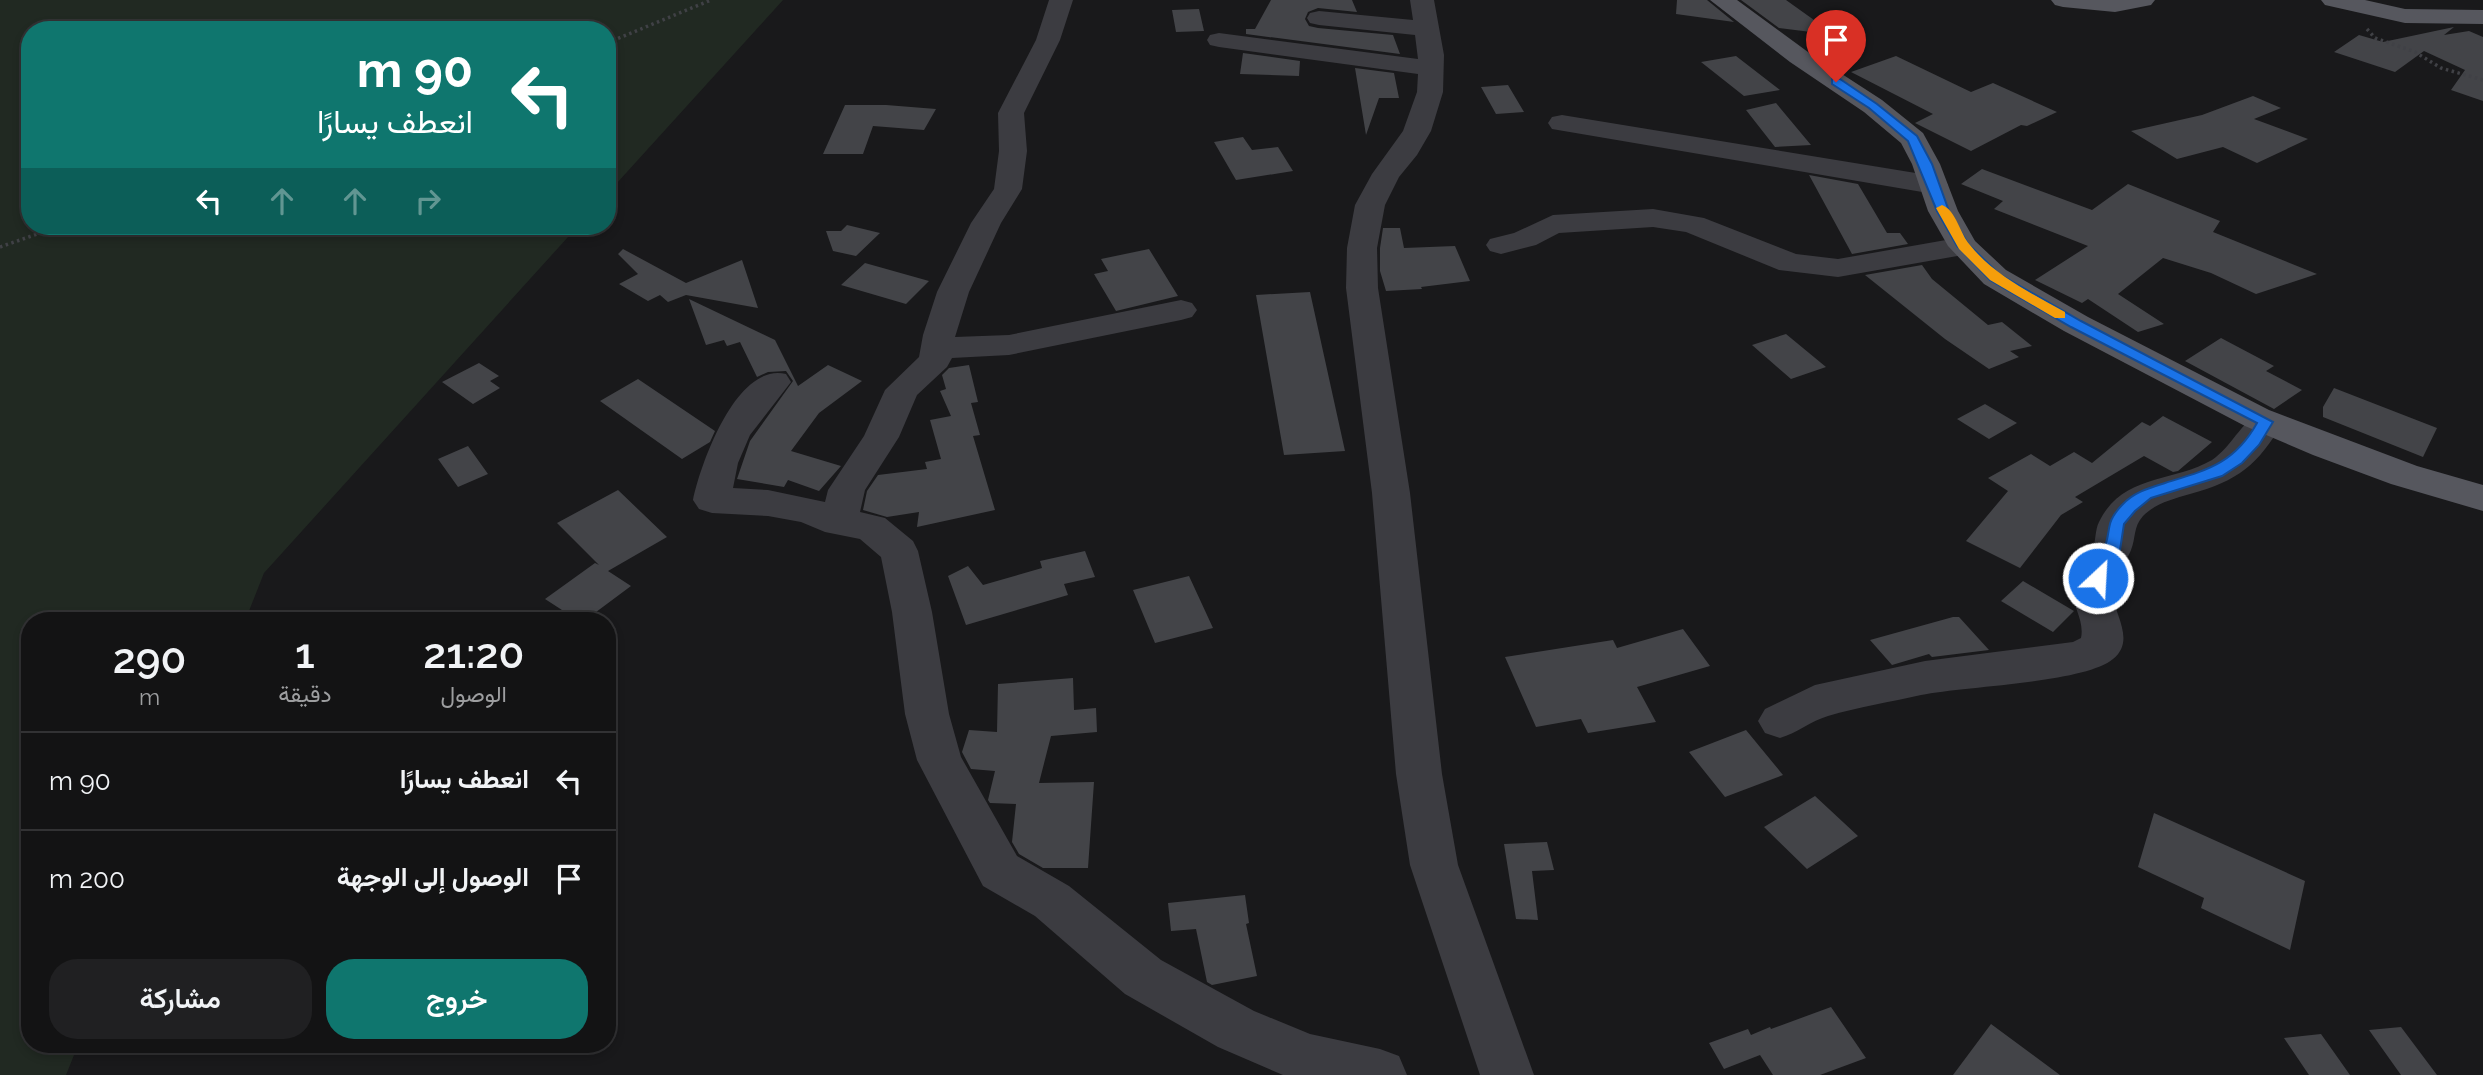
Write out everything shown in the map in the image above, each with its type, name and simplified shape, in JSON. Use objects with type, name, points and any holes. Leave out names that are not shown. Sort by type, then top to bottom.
[{"type":"main road","points":[[1722,0],[1799,57],[1873,106],[1913,139],[1943,211],[1963,246],[1995,277],[2076,324],[2265,422],[2378,466],[2483,498]]},
{"type":"main road","points":[[2063,0],[2115,5],[2143,0]]},
{"type":"main road","points":[[2333,0],[2373,10],[2431,18],[2483,17]]},
{"type":"street","points":[[838,523],[847,490],[881,437],[902,390],[935,360],[939,335],[953,292],[986,223],[1008,189],[1013,152],[1012,113],[1048,40],[1061,0]]},
{"type":"street","points":[[1319,18],[1424,15],[1431,68],[1430,92],[1417,131],[1385,174],[1370,205],[1362,248],[1362,288],[1391,493],[1419,774],[1434,865],[1507,1075]]},
{"type":"street","points":[[1219,40],[1431,68]]},
{"type":"street","points":[[1562,123],[1934,186]]},
{"type":"street","points":[[1501,244],[1525,239],[1553,224],[1653,218],[1693,224],[1790,263],[1838,268],[1963,246]]},
{"type":"street","points":[[938,348],[1009,345],[1181,310]]},
{"type":"street","points":[[774,382],[735,426],[723,448],[712,500],[768,503],[799,508],[838,523],[871,527],[899,551],[912,612],[927,714],[939,760],[1000,871],[1052,901],[1143,977],[1236,1030],[1309,1060],[1380,1075]]},
{"type":"street","points":[[1780,720],[1815,702],[1925,678],[2080,657],[2100,647],[2103,628],[2095,607],[2093,589],[2102,563],[2112,550],[2116,522],[2146,494],[2217,472],[2237,460],[2254,441],[2265,422]]},
{"type":"path","points":[[616,39],[711,0]]},
{"type":"path","points":[[2373,10],[2367,28],[2375,37],[2416,52],[2441,68],[2483,80]]},
{"type":"path","points":[[0,247],[34,235]]},
{"type":"shaded area","points":[[0,0],[783,0],[616,184],[616,21],[21,21],[21,235],[570,235],[264,573],[249,612],[21,612],[21,1053],[75,1053],[66,1075],[0,1075]]},
{"type":"building","points":[[1271,0],[1352,0],[1357,12],[1318,8],[1308,12],[1305,19],[1309,26],[1318,28],[1393,35],[1400,54],[1246,34],[1246,29],[1255,29]]},
{"type":"building","points":[[1677,0],[1707,0],[1734,22],[1676,14]]},
{"type":"building","points":[[1741,0],[1786,0],[1835,35],[1779,28]]},
{"type":"building","points":[[1199,9],[1204,31],[1176,32],[1172,10]]},
{"type":"building","points":[[2454,27],[2444,35],[2469,31],[2483,37],[2483,101],[2451,90],[2465,70],[2424,51],[2395,72],[2334,52],[2359,35],[2383,42]]},
{"type":"building","points":[[1243,53],[1300,61],[1299,76],[1240,74]]},
{"type":"building","points":[[1736,56],[1780,90],[1744,96],[1701,62]]},
{"type":"building","points":[[1896,56],[1971,92],[1993,83],[2057,112],[2027,126],[2021,125],[1971,151],[1915,123],[1933,114],[1851,72]]},
{"type":"building","points":[[1355,68],[1394,73],[1399,98],[1379,98],[1366,135]]},
{"type":"building","points":[[1508,85],[1524,112],[1496,114],[1481,87]]},
{"type":"building","points":[[2253,96],[2281,108],[2254,119],[2308,139],[2257,163],[2223,147],[2177,159],[2131,131],[2202,115]]},
{"type":"building","points":[[1776,103],[1811,145],[1775,147],[1746,110]]},
{"type":"building","points":[[845,105],[936,109],[924,130],[873,126],[863,154],[823,154]]},
{"type":"building","points":[[1243,137],[1252,150],[1278,147],[1293,171],[1236,180],[1214,142]]},
{"type":"building","points":[[1982,169],[2092,210],[2128,184],[2220,221],[2213,232],[2317,274],[2256,294],[2211,273],[2163,258],[2118,294],[2164,324],[2138,332],[2088,299],[2082,303],[2035,280],[2088,246],[1994,209],[2003,201],[1961,184]]},
{"type":"building","points":[[1809,175],[1858,184],[1887,233],[1900,233],[1908,244],[1852,254]]},
{"type":"building","points":[[847,225],[880,233],[856,256],[833,251],[826,231],[841,231]]},
{"type":"building","points":[[1383,228],[1400,228],[1404,248],[1455,246],[1470,281],[1421,287],[1422,289],[1386,291],[1380,271]]},
{"type":"building","points":[[623,249],[686,283],[742,260],[758,308],[686,295],[668,302],[660,295],[648,301],[619,284],[638,274],[618,254]]},
{"type":"building","points":[[1149,249],[1178,296],[1116,311],[1094,274],[1108,271],[1101,259]]},
{"type":"building","points":[[865,263],[929,281],[906,304],[841,285]]},
{"type":"building","points":[[1922,265],[1932,279],[1988,325],[2002,322],[2032,346],[2010,351],[2019,357],[1989,369],[1945,339],[1865,275]]},
{"type":"building","points":[[1310,292],[1345,451],[1284,455],[1256,295]]},
{"type":"building","points":[[689,299],[775,340],[798,386],[828,365],[862,381],[819,413],[791,451],[841,466],[819,491],[788,480],[784,487],[737,479],[750,441],[793,381],[786,371],[768,372],[757,377],[740,342],[727,346],[724,340],[706,345]]},
{"type":"building","points":[[1786,334],[1826,367],[1791,379],[1752,345]]},
{"type":"building","points":[[2221,338],[2274,366],[2266,371],[2302,390],[2274,409],[2185,361]]},
{"type":"building","points":[[479,363],[499,376],[490,381],[500,388],[473,404],[442,382]]},
{"type":"building","points":[[969,365],[978,402],[971,403],[980,435],[973,436],[995,510],[917,527],[919,512],[887,517],[863,510],[867,491],[878,475],[927,469],[925,462],[941,459],[930,420],[951,416],[940,391],[946,389],[942,375],[949,368]]},
{"type":"building","points":[[638,379],[715,431],[710,442],[682,459],[600,401]]},
{"type":"building","points":[[2334,388],[2437,428],[2423,457],[2323,417],[2323,407]]},
{"type":"building","points":[[1985,404],[2017,423],[1989,439],[1957,419]]},
{"type":"building","points":[[2163,416],[2212,442],[2178,471],[2173,472],[2144,456],[2075,497],[2083,502],[2061,515],[2020,568],[1966,541],[2008,491],[1988,478],[2031,454],[2050,466],[2074,452],[2092,463],[2142,422],[2150,426]]},
{"type":"building","points":[[468,446],[488,474],[458,487],[438,459]]},
{"type":"building","points":[[618,490],[667,537],[608,571],[631,586],[596,612],[565,612],[545,599],[595,563],[599,565],[557,523]]},
{"type":"building","points":[[1085,551],[1095,577],[1064,584],[1068,595],[966,625],[948,576],[968,566],[983,585],[1042,568],[1040,561]]},
{"type":"building","points":[[1189,576],[1213,628],[1155,643],[1133,590]]},
{"type":"building","points":[[2023,581],[2074,611],[2053,632],[2001,601]]},
{"type":"building","points":[[1959,617],[1989,650],[1932,657],[1929,654],[1892,665],[1870,640]]},
{"type":"building","points":[[1683,629],[1710,666],[1637,687],[1656,722],[1588,733],[1581,719],[1536,727],[1505,657],[1613,640],[1617,648]]},
{"type":"building","points":[[1073,678],[1074,710],[1096,708],[1097,732],[1051,736],[1039,783],[1094,782],[1088,868],[1043,868],[1019,854],[1012,842],[1016,804],[990,803],[988,800],[995,771],[971,769],[962,752],[969,730],[997,732],[998,684]]},
{"type":"building","points":[[1746,730],[1783,775],[1725,797],[1689,752]]},
{"type":"building","points":[[1815,796],[1858,836],[1807,869],[1764,827]]},
{"type":"building","points":[[2154,813],[2305,881],[2290,950],[2201,908],[2204,898],[2138,867]]},
{"type":"building","points":[[1547,842],[1554,870],[1532,871],[1538,920],[1516,919],[1504,844]]},
{"type":"building","points":[[1245,895],[1249,923],[1246,924],[1257,976],[1212,985],[1207,982],[1196,929],[1171,931],[1168,903]]},
{"type":"building","points":[[1831,1007],[1866,1058],[1820,1075],[1773,1075],[1760,1055],[1724,1069],[1709,1043],[1748,1029],[1751,1035]]},
{"type":"building","points":[[1991,1024],[2060,1075],[1953,1075]]},
{"type":"building","points":[[2401,1027],[2437,1075],[2401,1075],[2369,1030]]},
{"type":"building","points":[[2321,1034],[2350,1075],[2309,1075],[2284,1038]]},
{"type":"slow traffic","points":[[1942,208],[1963,246],[1995,277],[2060,315]]},
{"type":"route","points":[[1836,82],[1873,106],[1913,139],[1926,164],[1943,211],[1963,246],[1995,277],[2076,324],[2265,422],[2254,441],[2237,460],[2217,472],[2146,494],[2129,507],[2116,522],[2112,550],[2102,563],[2098,578]]}]
